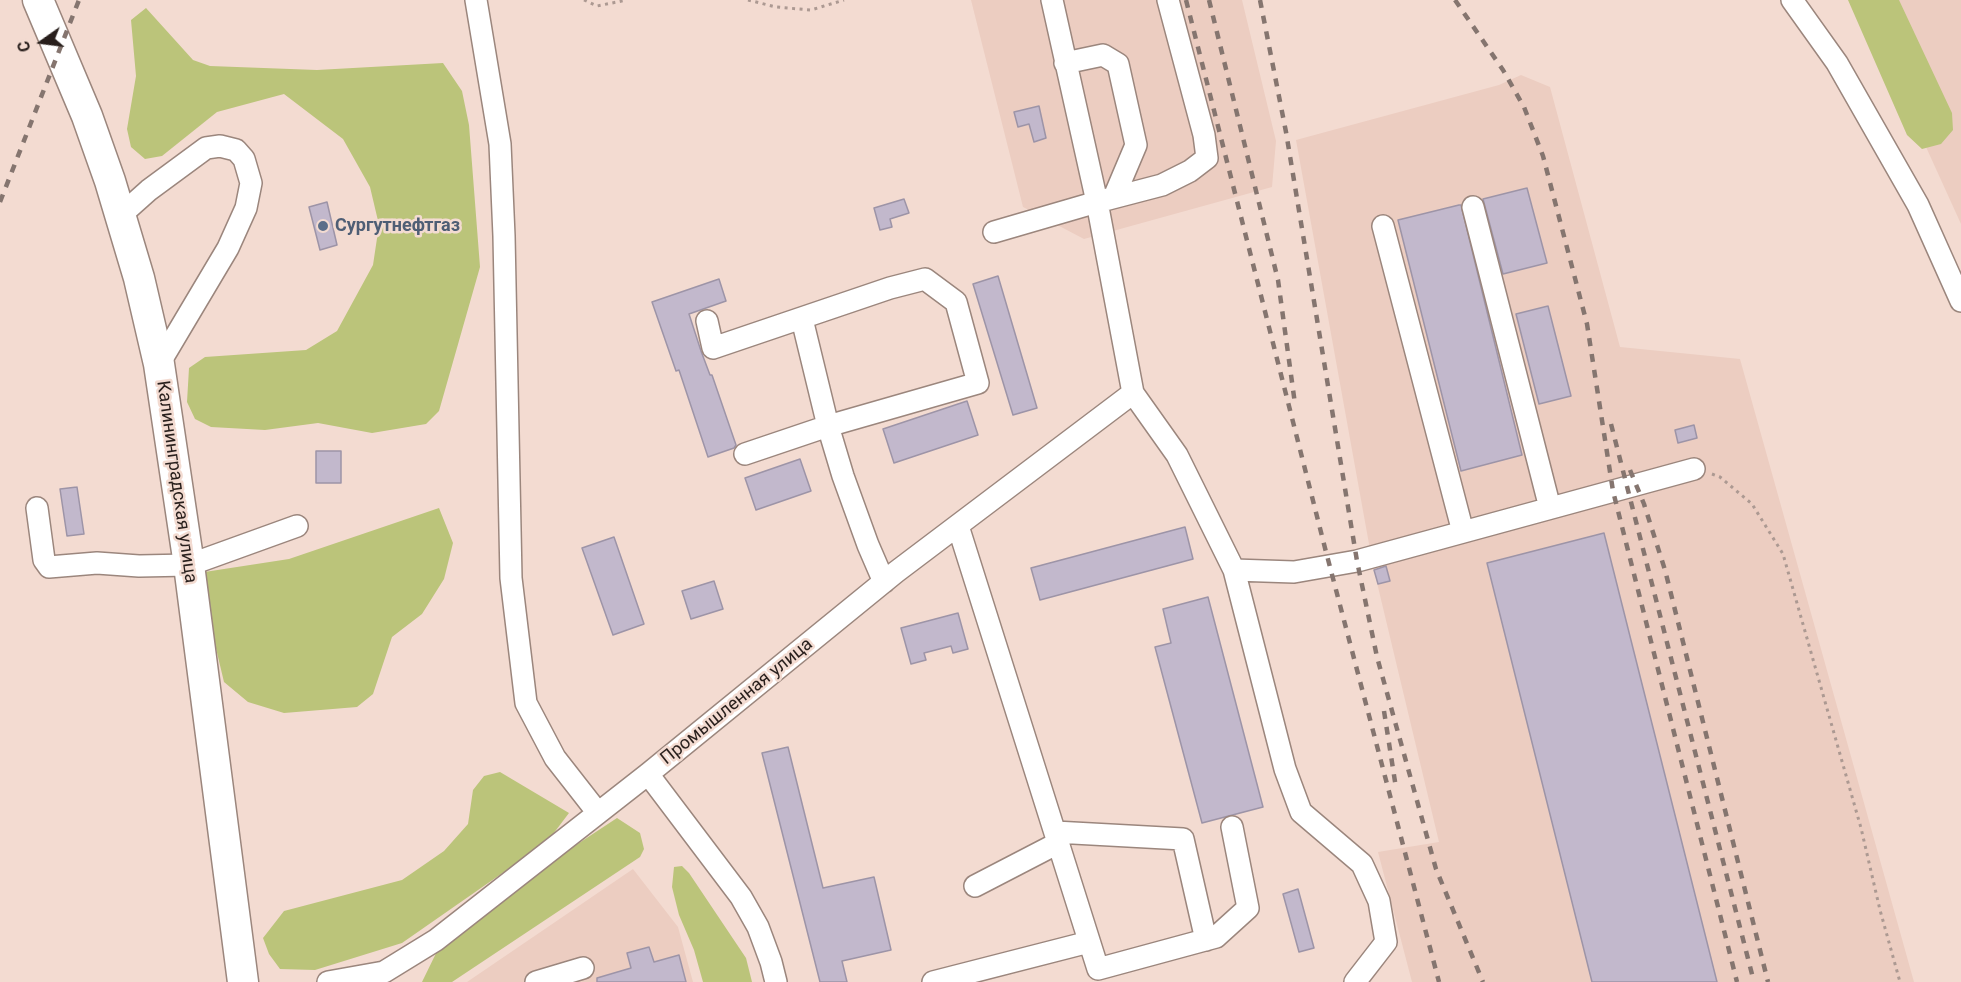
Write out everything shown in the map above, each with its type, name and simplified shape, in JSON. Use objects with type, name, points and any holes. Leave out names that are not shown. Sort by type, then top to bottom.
[{"type":"highway","name":"Калининградская улица","points":[[38,0],[87,116],[121,215],[159,364],[189,566],[243,982]]},
{"type":"street","points":[[476,0],[500,144],[511,578],[526,703],[555,758],[598,813]]},
{"type":"street","points":[[1052,0],[1065,63],[1105,199],[1133,393],[1177,455],[1234,570],[1285,769],[1301,812],[1362,864],[1379,901],[1386,942],[1355,982]]},
{"type":"street","points":[[994,232],[1105,199],[1162,185],[1190,171],[1207,158],[1204,135],[1168,0]]},
{"type":"street","points":[[1792,0],[1836,63],[1918,205],[1961,302]]},
{"type":"street","points":[[1065,63],[1103,55],[1118,64],[1136,145],[1105,199]]},
{"type":"street","points":[[121,215],[149,190],[206,148],[220,146],[236,150],[244,159],[251,183],[246,208],[228,248],[159,364]]},
{"type":"street","points":[[1473,207],[1550,508]]},
{"type":"street","points":[[1383,226],[1462,532]]},
{"type":"street","points":[[707,321],[713,348],[890,288],[925,279],[956,302],[978,383],[828,426],[745,454]]},
{"type":"street","points":[[802,319],[828,426],[843,476],[884,582]]},
{"type":"street","name":"Промышленная улица","points":[[328,982],[386,977],[648,774],[884,582],[1133,393]]},
{"type":"street","points":[[1234,570],[1294,572],[1357,561],[1694,469]]},
{"type":"street","points":[[37,508],[44,560],[49,567],[97,563],[189,566],[297,526]]},
{"type":"street","points":[[958,526],[1098,969],[1216,937],[1248,908],[1232,827]]},
{"type":"street","points":[[648,774],[741,897],[758,927],[776,982]]},
{"type":"street","points":[[975,886],[1056,837],[1183,839],[1206,940]]},
{"type":"street","points":[[933,982],[1089,942]]},
{"type":"street","points":[[536,982],[583,968]]},
{"type":"path","points":[[584,0],[597,6],[627,0]]},
{"type":"path","points":[[748,0],[776,7],[812,10],[843,0]]},
{"type":"path","points":[[1694,469],[1720,477],[1752,504],[1783,554],[1861,828],[1900,982]]},
{"type":"shaded area","points":[[971,0],[1242,0],[1276,141],[1272,187],[1084,239],[1023,207]]},
{"type":"shaded area","points":[[1856,0],[1961,0],[1961,224],[1916,125]]},
{"type":"shaded area","points":[[1521,75],[1550,87],[1620,347],[1740,359],[1914,982],[1412,982],[1378,852],[1439,842],[1373,566],[1296,140],[1499,85]]},
{"type":"shaded area","points":[[633,869],[678,927],[693,982],[467,982]]},
{"type":"green space","points":[[1848,0],[1899,0],[1952,113],[1953,130],[1941,144],[1922,149],[1907,135]]},
{"type":"green space","points":[[146,8],[193,60],[210,66],[317,70],[443,63],[462,91],[469,125],[480,267],[439,411],[426,424],[372,433],[318,423],[265,430],[211,427],[195,419],[187,402],[189,368],[205,357],[306,350],[337,331],[373,265],[379,225],[370,187],[343,139],[284,94],[217,112],[162,156],[145,159],[131,147],[127,129],[136,76],[131,20]]},
{"type":"green space","points":[[439,508],[453,543],[444,579],[422,614],[392,637],[373,694],[357,707],[284,713],[248,702],[224,682],[198,573],[289,559]]},
{"type":"green space","points":[[500,772],[569,813],[547,842],[402,943],[315,970],[280,969],[269,954],[263,938],[284,911],[402,880],[444,851],[468,824],[473,790],[484,776]]},
{"type":"green space","points":[[617,818],[640,833],[644,849],[640,857],[452,982],[422,982],[442,941],[523,880]]},
{"type":"green space","points":[[682,866],[746,958],[752,982],[703,982],[694,950],[679,915],[672,887],[674,867]]},
{"type":"building","points":[[1039,106],[1046,138],[1034,142],[1029,124],[1018,127],[1014,112]]},
{"type":"building","points":[[1527,188],[1547,263],[1503,274],[1483,199]]},
{"type":"building","points":[[904,199],[909,213],[890,219],[892,227],[880,230],[874,208]]},
{"type":"building","name":"Сургутнефтгаз","points":[[327,202],[337,245],[320,250],[309,207]]},
{"type":"building","points":[[1461,205],[1522,455],[1461,471],[1398,220]]},
{"type":"building","points":[[998,276],[1037,408],[1013,415],[973,284]]},
{"type":"building","points":[[719,279],[726,301],[689,314],[736,445],[734,448],[708,457],[679,370],[676,371],[652,302]]},
{"type":"building","points":[[1548,306],[1571,396],[1539,404],[1516,314]]},
{"type":"building","points":[[967,401],[978,435],[894,463],[883,429]]},
{"type":"building","points":[[1694,425],[1697,438],[1678,443],[1675,430]]},
{"type":"building","points":[[316,451],[341,451],[341,483],[316,483]]},
{"type":"building","points":[[800,459],[811,491],[756,510],[745,478]]},
{"type":"building","points":[[77,487],[84,534],[67,536],[60,489]]},
{"type":"building","points":[[1185,527],[1193,559],[1040,600],[1031,568]]},
{"type":"building","points":[[1604,533],[1717,982],[1592,982],[1487,563]]},
{"type":"building","points":[[614,537],[644,624],[613,635],[582,548]]},
{"type":"building","points":[[1386,566],[1390,581],[1378,584],[1374,570]]},
{"type":"building","points":[[714,581],[723,609],[691,619],[682,591]]},
{"type":"building","points":[[1208,597],[1263,807],[1202,823],[1155,647],[1171,643],[1163,609]]},
{"type":"building","points":[[958,613],[968,649],[953,653],[951,646],[924,653],[926,660],[911,664],[901,628]]},
{"type":"building","points":[[788,747],[823,888],[874,877],[891,950],[842,961],[847,982],[820,982],[762,753]]},
{"type":"building","points":[[1298,889],[1314,948],[1299,952],[1283,894]]},
{"type":"building","points":[[649,947],[654,962],[679,955],[686,982],[597,982],[597,978],[631,968],[627,953]]},
{"type":"railway","points":[[0,202],[79,0]]},
{"type":"railway","points":[[1186,0],[1325,548],[1439,982]]},
{"type":"railway","points":[[1209,0],[1278,280],[1295,404]]},
{"type":"railway","points":[[1260,0],[1286,132],[1357,561],[1377,657],[1436,869],[1483,982]]},
{"type":"railway","points":[[1455,0],[1503,70],[1524,107],[1543,156],[1587,324],[1613,491],[1737,982]]},
{"type":"railway","points":[[1611,424],[1754,982]]},
{"type":"railway","points":[[1630,470],[1644,504],[1665,570],[1768,982]]},
{"type":"railway","points":[[1384,711],[1396,788]]},
{"type":"place","name":"Сургутнефтгаз","points":[[323,226]]}]
